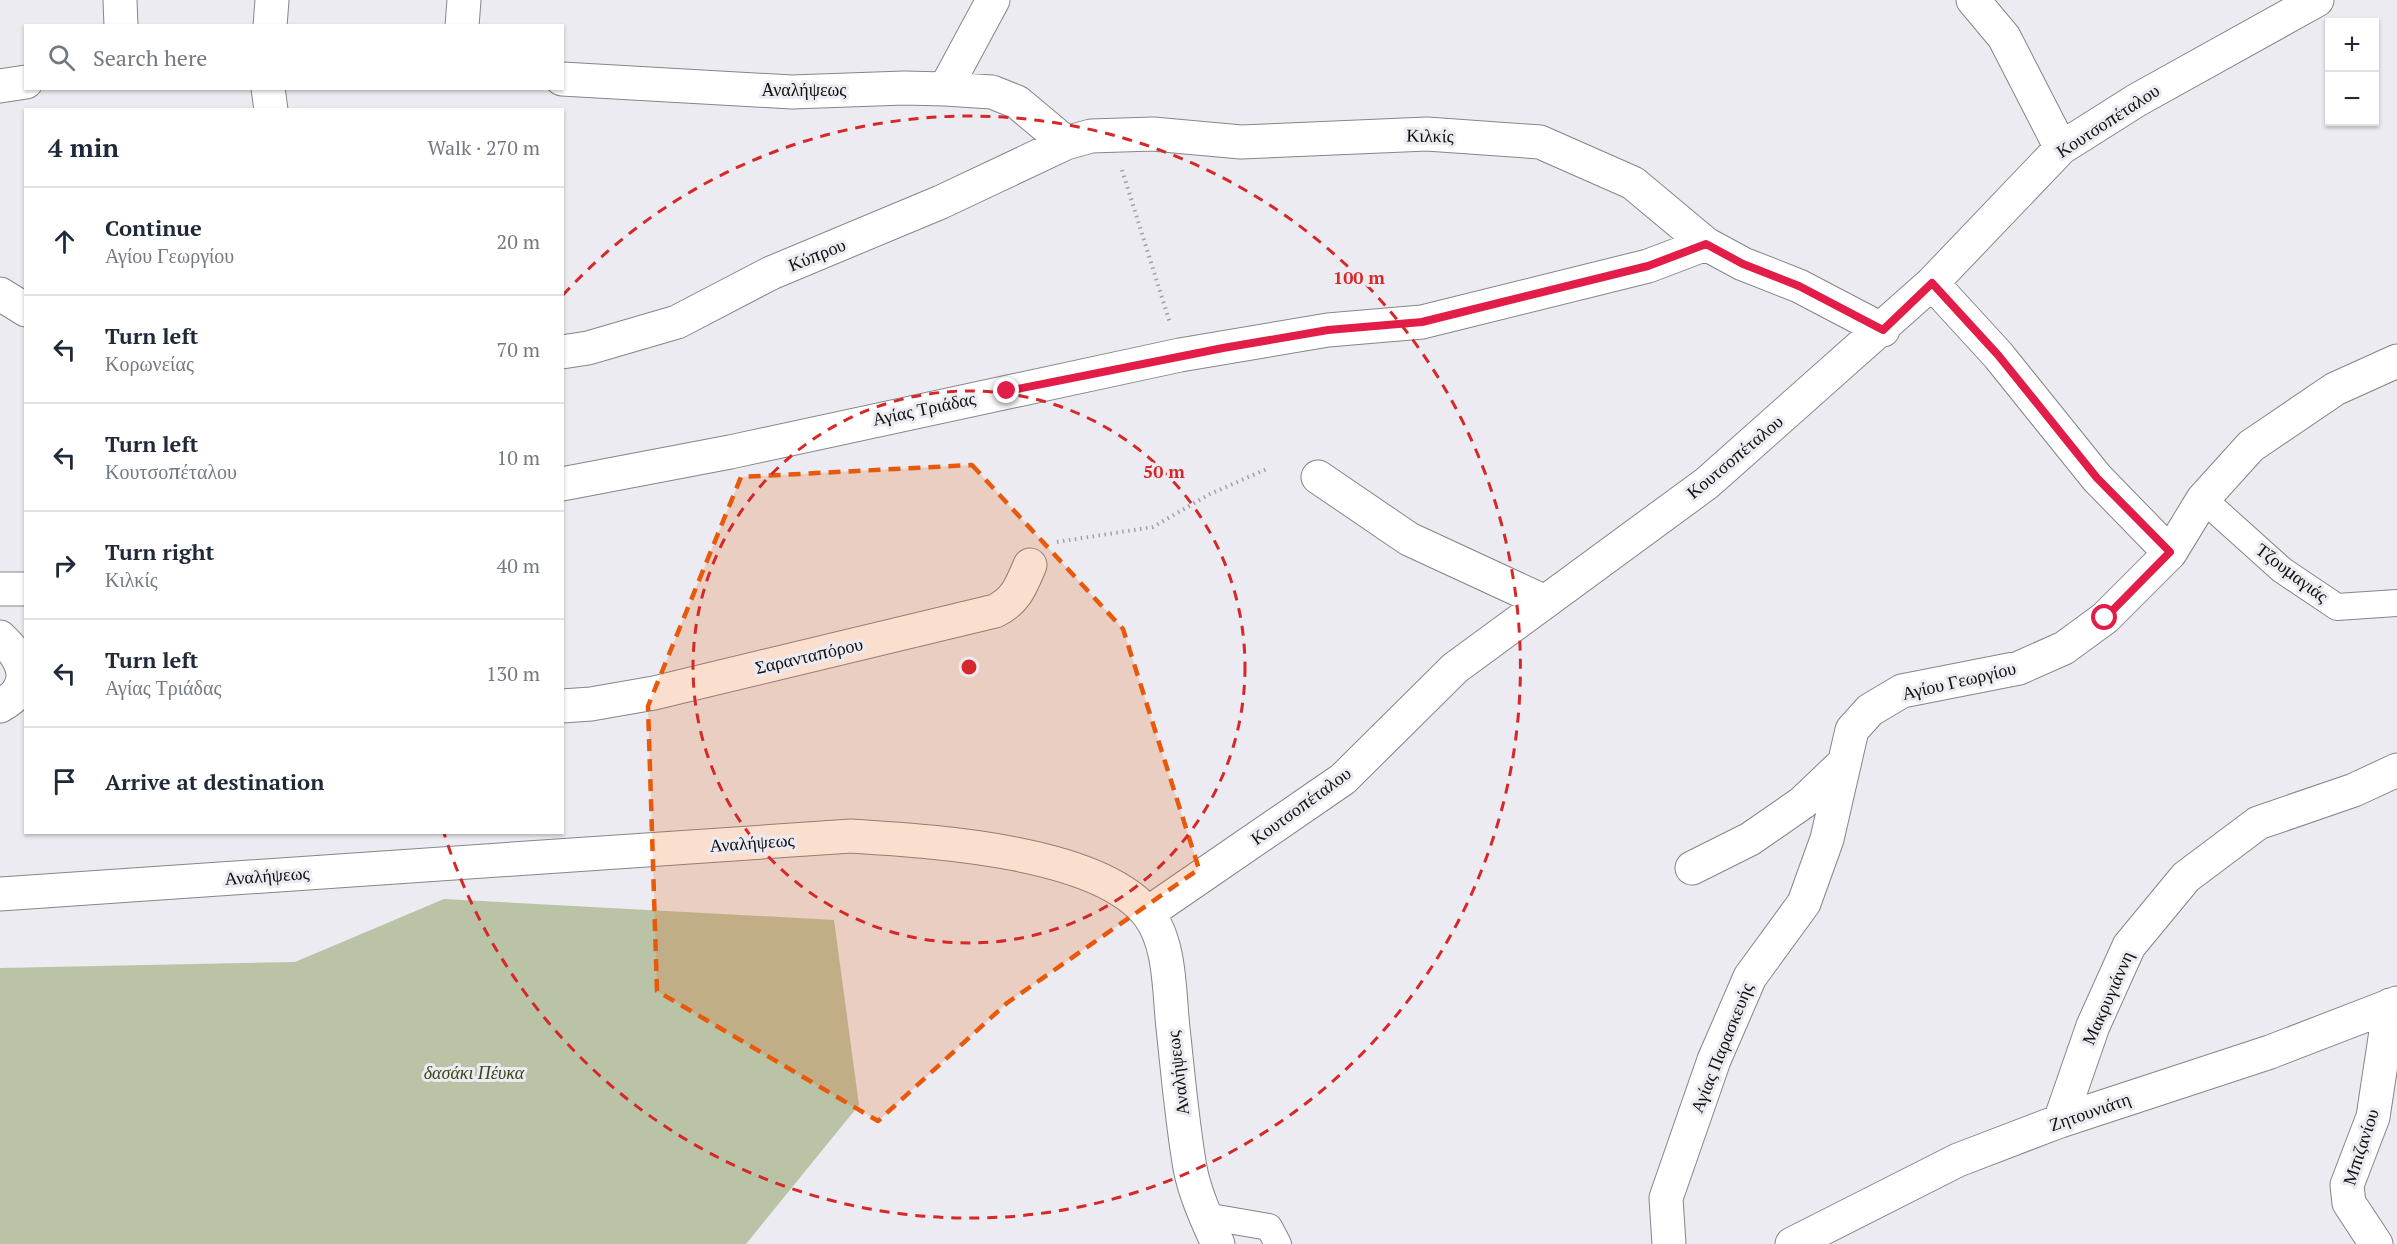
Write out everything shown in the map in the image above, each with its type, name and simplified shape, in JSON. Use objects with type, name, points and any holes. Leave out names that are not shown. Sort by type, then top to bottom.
[{"type":"street","points":[[120,0],[122,24]]},
{"type":"street","points":[[270,24],[272,0]]},
{"type":"street","points":[[462,24],[464,0]]},
{"type":"street","points":[[993,0],[945,89],[992,92],[1017,102],[1066,143]]},
{"type":"street","points":[[1972,0],[2004,37],[2061,148]]},
{"type":"street","name":"Κουτσοπέταλου","points":[[1148,914],[1343,779],[1455,668],[1707,483],[1883,330],[1932,283],[2061,148],[2136,100],[2317,0]]},
{"type":"street","name":"Αναλήψεως","points":[[564,80],[792,92],[904,88],[945,89]]},
{"type":"street","points":[[0,86],[24,82]]},
{"type":"street","points":[[268,90],[271,108]]},
{"type":"street","name":"Κιλκίς","points":[[1066,143],[1091,136],[1153,134],[1241,142],[1427,134],[1540,142],[1633,183],[1706,244],[1743,264],[1799,286],[1883,330]]},
{"type":"street","name":"Κύπρου","points":[[564,352],[588,348],[676,322],[771,273],[941,202],[1066,143]]},
{"type":"street","name":"Αγίας Τριάδας","points":[[564,484],[742,449],[1180,355],[1328,330],[1422,322],[1648,266],[1706,244]]},
{"type":"street","points":[[1932,283],[1998,355],[2097,478],[2170,552]]},
{"type":"street","points":[[0,294],[24,309]]},
{"type":"street","name":"Αγίου Γεωργίου","points":[[1844,763],[1852,730],[1870,710],[1902,691],[2019,668],[2064,648],[2105,618],[2170,552],[2203,499],[2251,446],[2335,388],[2397,361]]},
{"type":"street","points":[[1318,477],[1409,539],[1543,602]]},
{"type":"street","name":"Τζουμαγιάς","points":[[2203,499],[2282,570],[2337,607],[2397,603]]},
{"type":"street","name":"Σαρανταπόρου","points":[[564,706],[591,704],[654,693],[995,611],[1008,605],[1018,594],[1030,565]]},
{"type":"street","points":[[0,589],[24,589]]},
{"type":"street","points":[[0,638],[17,653],[23,672],[16,694]]},
{"type":"street","points":[[1692,868],[1750,839],[1793,809],[1844,763]]},
{"type":"street","name":"Αγίας Παρασκευής","points":[[1669,1244],[1666,1198],[1714,1060],[1750,977],[1803,903],[1827,839],[1844,763]]},
{"type":"street","name":"Μακρυγιάννη","points":[[2060,1121],[2093,1026],[2129,946],[2186,877],[2258,823],[2354,790],[2397,770]]},
{"type":"street","name":"Αναλήψεως","points":[[0,894],[851,836],[933,842],[1015,854],[1092,878],[1122,891],[1148,914],[1158,932],[1166,967],[1190,1170],[1212,1230]]},
{"type":"street","name":"Ζητουνιάτη","points":[[1792,1244],[1958,1160],[2060,1121],[2270,1052],[2394,1004]]},
{"type":"street","name":"Μπιζανίου","points":[[2376,1244],[2346,1196],[2347,1185],[2373,1117],[2394,1004]]},
{"type":"street","points":[[1212,1230],[1269,1227],[1278,1244]]},
{"type":"path","points":[[1114,135],[1117,155],[1180,355]]},
{"type":"path","points":[[1030,565],[1051,543],[1153,527],[1210,494],[1269,468]]},
{"type":"highlighted area","points":[[972,465],[1123,629],[1199,869],[1007,1003],[878,1121],[657,991],[648,706],[741,477]]},
{"type":"green space","name":"δασάκι Πέυκα","points":[[444,899],[834,920],[859,1105],[746,1244],[0,1244],[0,968],[295,962]]},
{"type":"route","points":[[1007,391],[1180,355],[1328,330],[1422,322],[1648,266],[1706,244],[1743,264],[1799,286],[1883,330],[1932,283],[1998,355],[2097,478],[2170,552],[2105,618]]}]
